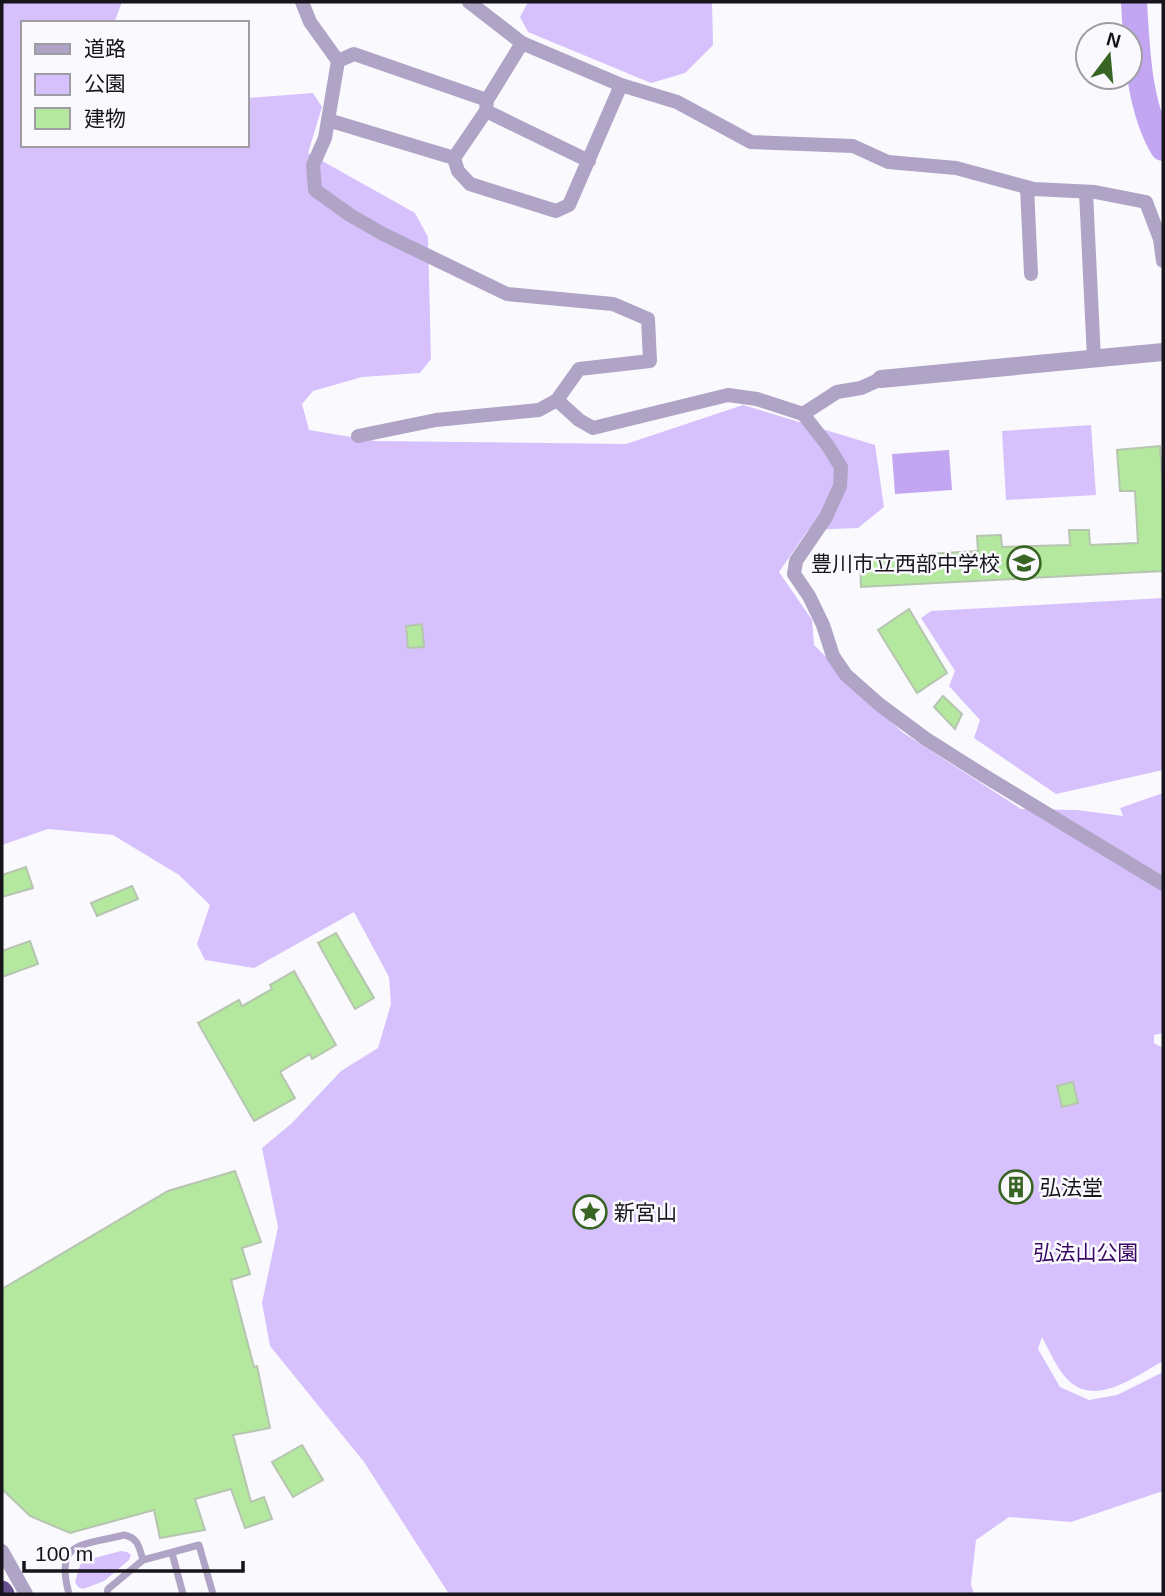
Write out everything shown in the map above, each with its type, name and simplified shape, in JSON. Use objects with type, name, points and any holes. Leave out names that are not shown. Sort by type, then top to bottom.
[{"type":"street","points":[[302,2],[310,23],[338,61],[326,138],[313,165],[315,190],[350,215],[507,294],[613,304],[648,319],[650,361],[579,369],[557,400],[539,410],[436,421],[358,436]]},
{"type":"street","points":[[470,2],[522,43],[621,85],[677,102],[751,142],[853,146],[888,162],[956,168],[1027,187],[1086,192],[1146,202],[1160,239],[1163,261]]},
{"type":"street","points":[[522,43],[454,158],[458,172],[470,184],[556,211],[569,205],[621,85]]},
{"type":"street","points":[[338,61],[354,54],[486,105],[589,161]]},
{"type":"street","points":[[328,120],[454,158]]},
{"type":"street","points":[[1027,187],[1031,274]]},
{"type":"street","points":[[1086,192],[1094,359]]},
{"type":"street","points":[[803,414],[837,392],[861,388],[881,379],[1163,351]]},
{"type":"street","points":[[557,400],[579,420],[593,428],[728,396],[757,399],[803,414],[841,467],[840,486],[826,517],[796,561],[794,574],[809,596],[823,625],[833,656],[846,676],[926,738],[1163,884]]},
{"type":"street","points":[[2,1551],[26,1594]]},
{"type":"lane","points":[[69,1594],[63,1566],[65,1558],[78,1547],[124,1535],[130,1536],[138,1543],[143,1560]]},
{"type":"lane","points":[[107,1594],[108,1589],[143,1560],[199,1545],[213,1594]]},
{"type":"lane","points":[[172,1553],[183,1594]]},
{"type":"green space","name":"弘法山公園","points":[[2,2],[122,2],[115,21],[21,21],[21,147],[248,147],[248,98],[313,93],[322,107],[308,153],[415,213],[428,237],[431,359],[420,373],[362,377],[313,391],[302,404],[309,430],[375,441],[626,444],[743,405],[875,445],[884,507],[858,528],[808,530],[779,572],[812,620],[814,645],[902,732],[1021,809],[1077,810],[1123,816],[1120,808],[1163,793],[1163,1033],[1154,1035],[1154,1043],[1163,1048],[1163,1361],[1129,1381],[1104,1390],[1091,1391],[1079,1388],[1068,1380],[1042,1337],[1038,1349],[1060,1387],[1089,1400],[1117,1395],[1163,1372],[1163,1491],[1071,1522],[1009,1517],[976,1540],[971,1584],[974,1594],[449,1594],[364,1462],[270,1346],[262,1303],[278,1227],[262,1148],[292,1123],[341,1071],[378,1048],[391,1004],[389,977],[354,912],[254,968],[205,960],[197,944],[210,905],[179,875],[113,835],[48,829],[2,845]]},
{"type":"green space","points":[[528,2],[712,2],[713,45],[685,73],[651,83],[528,32],[520,17]]},
{"type":"green space","points":[[1091,425],[1096,495],[1006,500],[1002,431]]},
{"type":"green space","points":[[1163,598],[1163,770],[1056,794],[974,738],[980,720],[949,686],[955,671],[921,618],[931,611]]},
{"type":"green space","points":[[121,1551],[131,1555],[129,1560],[104,1581],[83,1589],[78,1587],[75,1582],[80,1565],[86,1560]]},
{"type":"shaded area","points":[[949,450],[952,490],[895,494],[892,454]]},
{"type":"building","points":[[1160,446],[1163,571],[861,587],[860,558],[978,551],[977,536],[1001,535],[1002,547],[1070,545],[1069,530],[1089,530],[1090,545],[1138,543],[1135,491],[1120,491],[1117,450]]},
{"type":"building","points":[[909,609],[947,673],[917,693],[878,630]]},
{"type":"building","points":[[422,624],[424,647],[408,648],[406,626]]},
{"type":"building","points":[[943,696],[962,714],[955,729],[934,707]]},
{"type":"building","points":[[26,867],[33,888],[2,897],[2,875]]},
{"type":"building","points":[[132,886],[138,899],[97,916],[91,903]]},
{"type":"building","points":[[336,933],[374,998],[355,1009],[318,943]]},
{"type":"building","points":[[30,941],[38,964],[2,977],[2,951]]},
{"type":"building","points":[[294,971],[336,1045],[312,1059],[310,1054],[280,1072],[295,1098],[254,1121],[198,1023],[239,1000],[242,1006],[272,989],[270,985]]},
{"type":"building","points":[[1073,1082],[1078,1103],[1062,1107],[1057,1086]]},
{"type":"building","points":[[235,1171],[261,1242],[242,1248],[250,1274],[231,1280],[254,1367],[257,1366],[270,1428],[233,1435],[251,1502],[264,1497],[272,1519],[245,1528],[231,1489],[195,1499],[205,1530],[160,1538],[154,1510],[70,1533],[30,1516],[2,1489],[2,1289],[168,1191]]},
{"type":"building","name":"弘法堂","points":[[1014,1174],[1017,1179],[1022,1176],[1029,1189],[1009,1201],[1002,1188],[1007,1185],[1004,1180]]},
{"type":"building","points":[[302,1445],[323,1480],[293,1497],[272,1462]]},
{"type":"waterway","points":[[1134,2],[1140,77],[1148,114],[1163,148]]},
{"type":"place","name":"豊川市立西部中学校","points":[[1024,563]]},
{"type":"place","name":"弘法堂","points":[[1016,1187]]},
{"type":"place","name":"新宮山","points":[[590,1212]]}]
